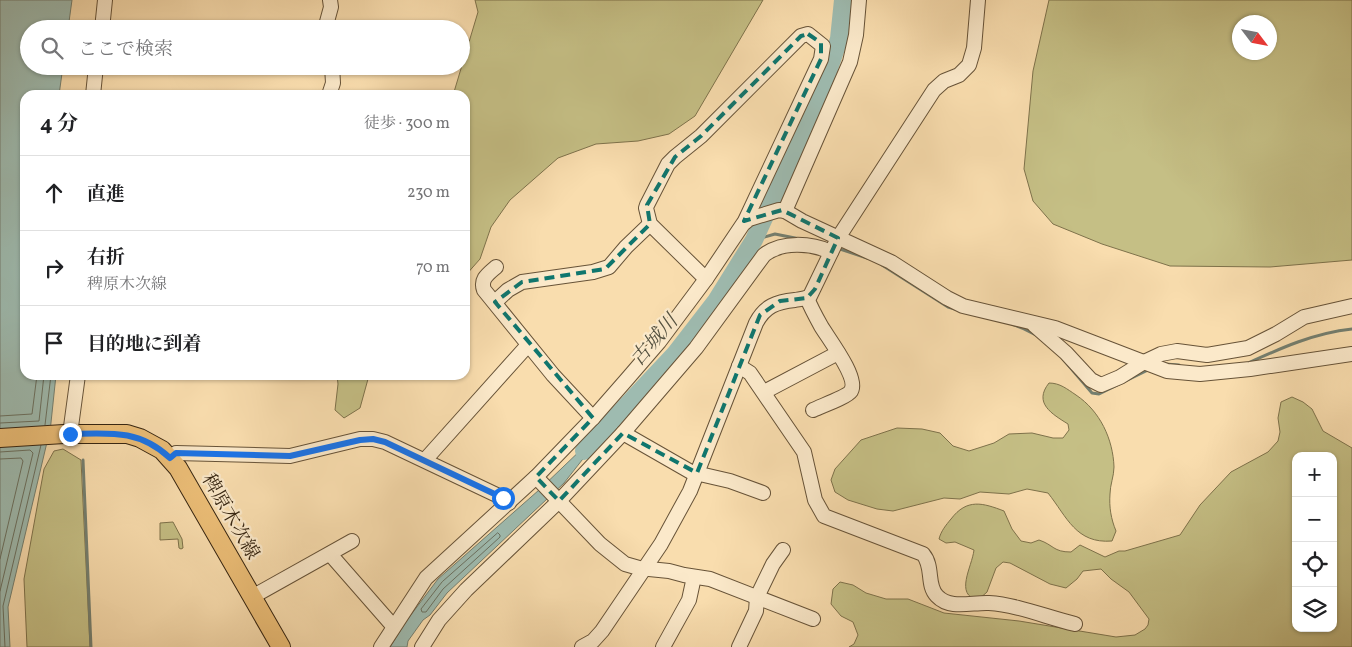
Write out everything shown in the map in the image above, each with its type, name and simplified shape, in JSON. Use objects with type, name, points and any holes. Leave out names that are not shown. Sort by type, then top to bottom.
[{"type":"main road","name":"稗原木次線","points":[[0,438],[67,434],[127,434],[162,450],[170,458],[207,516],[281,647]]},
{"type":"street","points":[[103,20],[106,0]]},
{"type":"street","points":[[327,20],[330,0]]},
{"type":"street","points":[[782,211],[850,62],[856,35],[859,0]]},
{"type":"street","points":[[582,647],[598,637],[661,544],[690,491],[756,323],[766,308],[780,301],[807,298],[815,289],[834,246],[934,90],[944,81],[959,76],[969,65],[974,48],[978,0]]},
{"type":"street","points":[[381,647],[426,578],[537,478],[593,418],[659,342],[706,279],[747,220],[821,59],[823,46],[808,34],[801,36],[701,136],[674,157],[668,164],[646,204],[650,224],[706,279]]},
{"type":"street","points":[[94,90],[95,75]]},
{"type":"street","points":[[330,90],[332,75]]},
{"type":"street","points":[[747,220],[782,211],[794,217],[834,246]]},
{"type":"street","points":[[495,302],[508,290],[522,282],[593,272],[609,267],[650,224]]},
{"type":"street","points":[[422,647],[438,620],[466,590],[623,433],[696,348],[764,255],[776,248],[794,245],[834,246],[890,262],[963,306],[1030,321],[1084,338],[1167,371],[1200,374],[1250,369],[1352,354]]},
{"type":"street","points":[[496,267],[484,278],[482,282],[484,290],[528,345],[593,418]]},
{"type":"street","points":[[807,298],[852,378],[852,390],[849,394],[813,410]]},
{"type":"street","points":[[1030,321],[1066,353],[1091,380],[1098,384],[1106,384],[1150,365],[1169,352],[1206,354],[1248,348],[1304,317],[1352,306]]},
{"type":"street","points":[[426,460],[528,345]]},
{"type":"street","points":[[764,392],[838,353]]},
{"type":"street","points":[[739,366],[750,373],[804,452],[815,500],[824,516],[923,554],[930,568],[934,592],[947,603],[988,603],[1020,607],[1075,624]]},
{"type":"street","points":[[67,434],[77,380]]},
{"type":"street","points":[[623,433],[682,468],[730,481],[763,493]]},
{"type":"street","points":[[170,458],[176,453],[290,456],[360,440],[373,439],[385,442],[426,460],[503,498],[509,503]]},
{"type":"street","points":[[537,478],[606,549],[625,564],[639,568],[669,571],[710,579],[813,619]]},
{"type":"street","points":[[252,597],[352,541]]},
{"type":"street","points":[[739,647],[756,611],[757,597],[773,564],[783,550]]},
{"type":"street","points":[[330,554],[394,626]]},
{"type":"street","points":[[663,647],[689,600],[694,577]]},
{"type":"highlighted area","points":[[808,34],[821,43],[821,59],[744,221],[782,210],[838,238],[815,289],[807,298],[780,301],[760,315],[697,473],[623,433],[559,501],[536,477],[593,418],[495,302],[522,282],[605,269],[650,224],[647,205],[675,157],[701,136],[801,36]]},
{"type":"shaded area","points":[[475,0],[763,0],[695,116],[669,134],[638,141],[596,144],[558,158],[510,200],[491,227],[480,259],[470,270],[470,90],[455,90],[459,75],[470,75],[470,39],[478,12]]},
{"type":"shaded area","points":[[1049,0],[1352,0],[1352,260],[1270,267],[1170,266],[1102,244],[1053,224],[1033,201],[1024,169],[1033,71]]},
{"type":"shaded area","points":[[338,380],[368,380],[360,408],[344,418],[335,410]]},
{"type":"shaded area","points":[[1049,383],[1063,387],[1092,409],[1104,426],[1108,436],[1114,467],[1110,504],[1116,531],[1112,541],[1100,541],[1089,538],[1067,520],[1048,493],[1027,489],[1009,494],[980,492],[960,499],[944,498],[893,511],[877,509],[848,500],[835,492],[831,480],[835,469],[861,440],[897,428],[922,429],[940,433],[953,446],[969,451],[994,443],[1009,434],[1032,433],[1053,438],[1063,438],[1069,430],[1068,424],[1051,412],[1044,402],[1043,396]]},
{"type":"shaded area","points":[[1292,397],[1312,409],[1323,431],[1352,448],[1352,647],[849,647],[854,644],[858,635],[853,622],[841,616],[831,604],[833,589],[840,582],[853,585],[866,593],[886,599],[908,599],[944,613],[1019,621],[1116,637],[1135,635],[1145,629],[1149,619],[1129,592],[1101,569],[1083,571],[1066,588],[1050,584],[1010,563],[1003,562],[996,568],[987,592],[978,600],[971,597],[967,592],[966,580],[974,550],[955,542],[946,543],[939,539],[942,531],[957,512],[969,505],[982,504],[1004,511],[1012,529],[1021,541],[1031,543],[1039,540],[1057,550],[1065,552],[1071,552],[1080,545],[1105,557],[1119,551],[1125,551],[1180,535],[1200,505],[1231,472],[1268,452],[1278,441],[1280,432],[1278,418],[1281,402]]},
{"type":"shaded area","points":[[63,449],[81,460],[90,647],[27,647],[24,579],[44,469],[54,451]]},
{"type":"shaded area","points":[[173,522],[182,539],[183,548],[181,549],[179,548],[178,539],[160,540],[160,523]]},
{"type":"water","points":[[0,0],[72,0],[69,20],[20,20],[20,75],[62,75],[60,90],[20,90],[20,380],[55,380],[50,432],[0,435]]},
{"type":"water","points":[[608,427],[564,483],[447,593],[430,615],[423,620],[408,641],[407,647],[390,647],[407,620],[438,579]]},
{"type":"water","points":[[48,438],[8,607],[10,647],[0,647],[0,441]]},
{"type":"waterway","name":"古城川","points":[[584,451],[675,354],[716,301],[754,240],[821,92],[839,39],[843,0]]},
{"type":"waterway","points":[[754,240],[775,234],[800,239]]},
{"type":"waterway","points":[[837,248],[867,258]]},
{"type":"waterway","points":[[882,265],[948,307],[955,309]]},
{"type":"waterway","points":[[1012,324],[1038,336]]},
{"type":"waterway","points":[[1246,364],[1311,338],[1352,329]]},
{"type":"waterway","points":[[1063,359],[1092,393],[1099,394],[1150,369]]},
{"type":"waterway","points":[[1165,364],[1179,365]]},
{"type":"waterway","points":[[83,460],[91,647]]},
{"type":"route","points":[[70,434],[127,434],[140,438],[162,450],[170,458],[176,453],[290,456],[340,444],[373,439],[385,442],[426,460],[503,498]]}]
